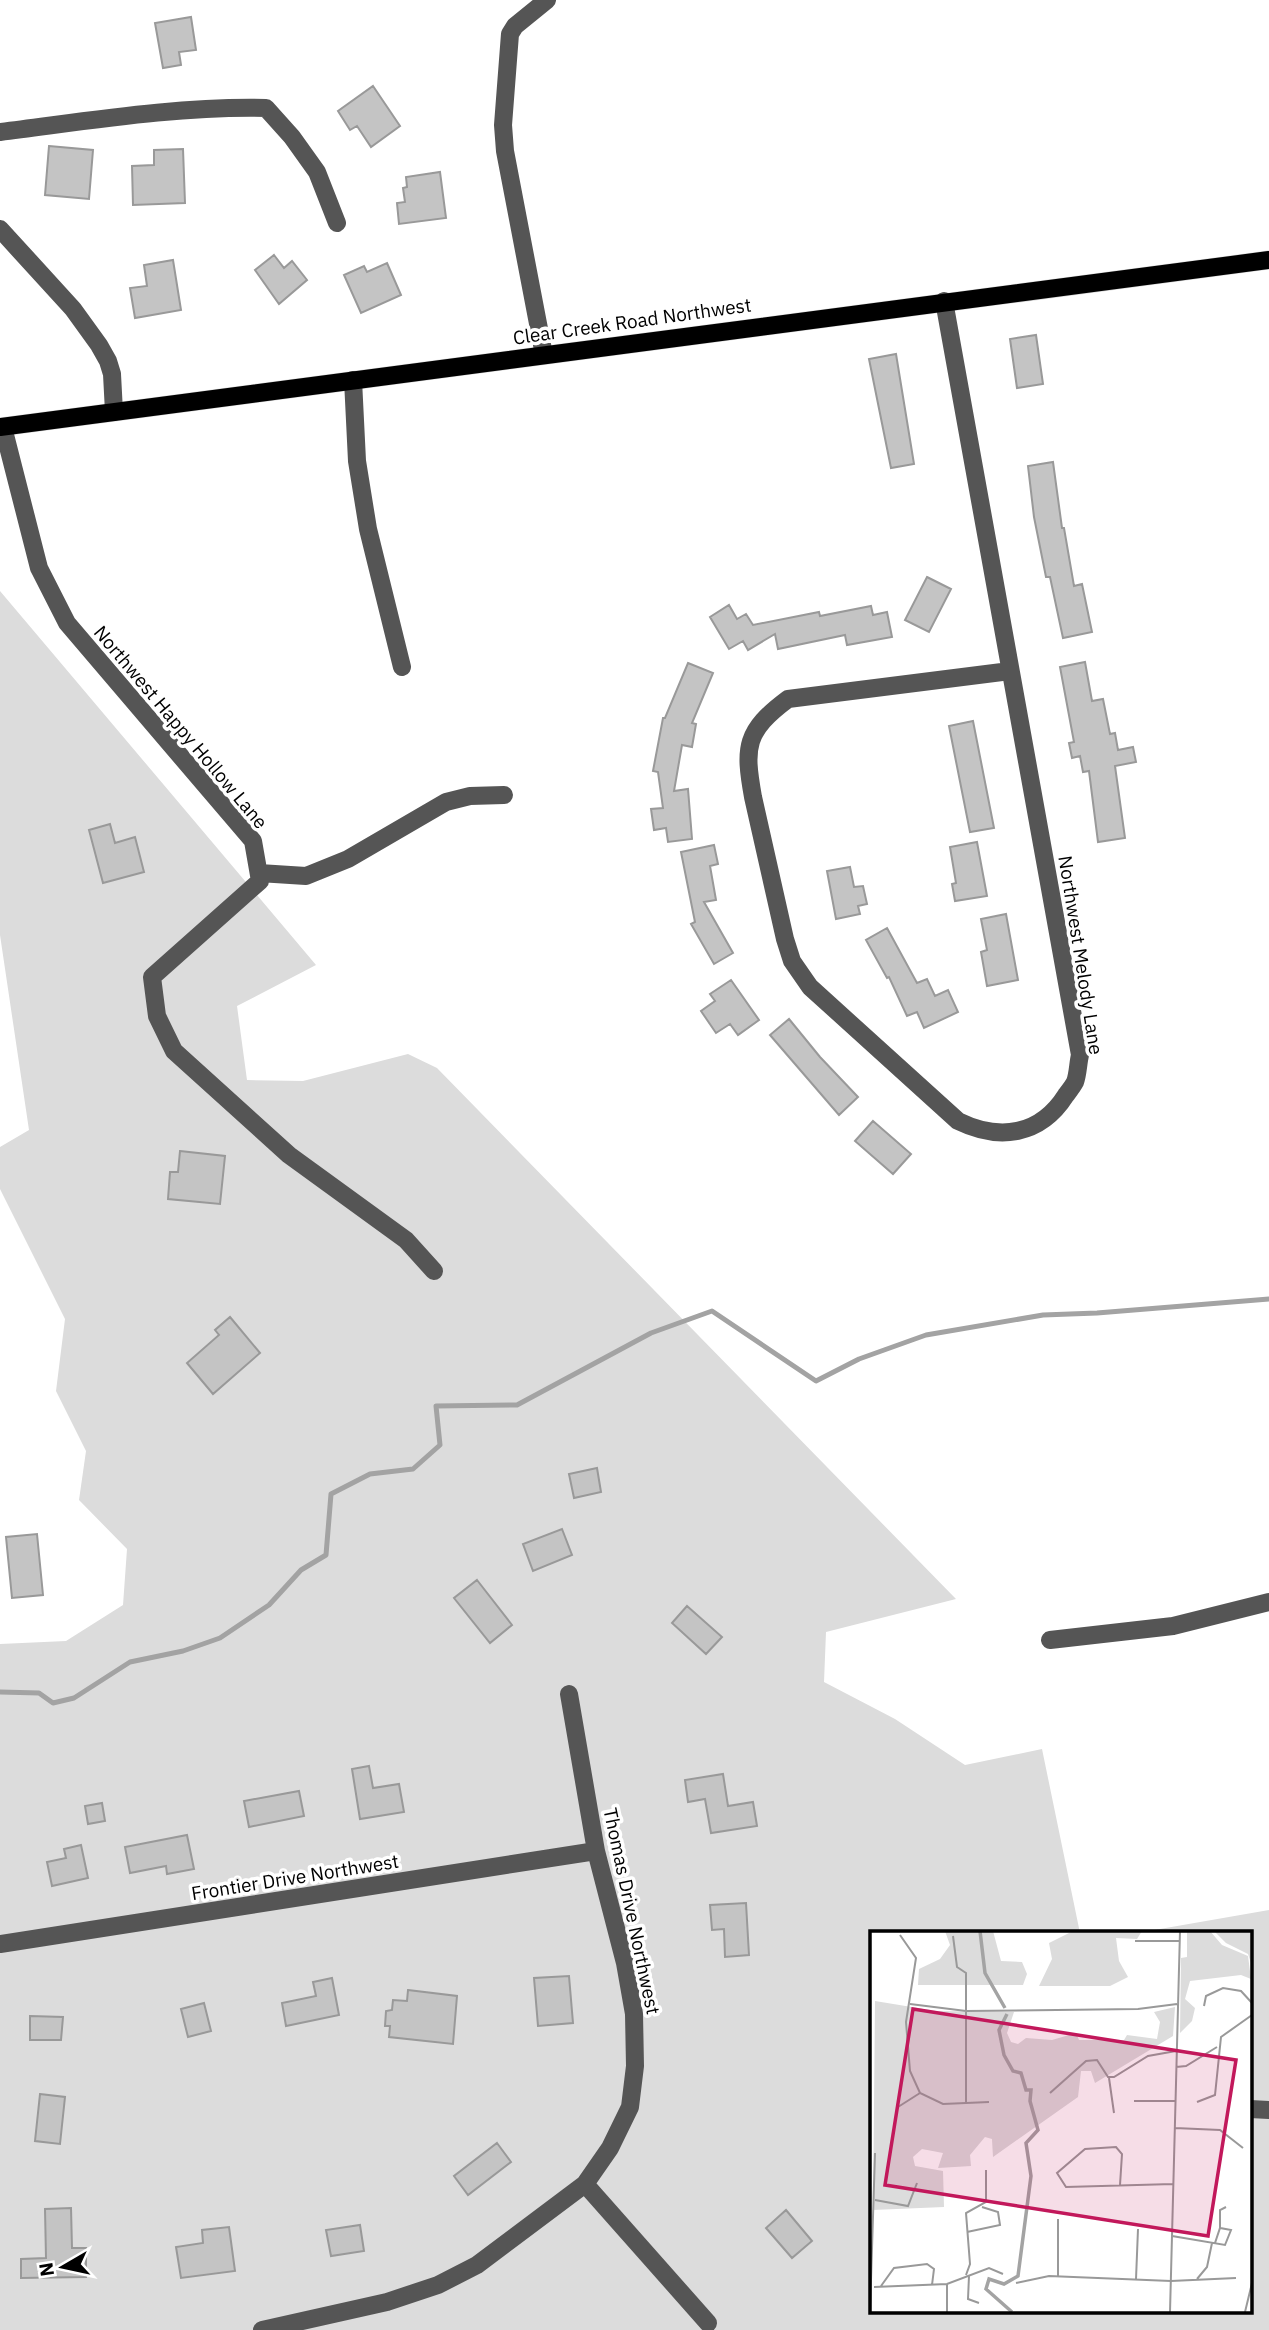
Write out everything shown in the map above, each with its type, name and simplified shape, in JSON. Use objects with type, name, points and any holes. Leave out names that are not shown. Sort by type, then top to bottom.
[{"type":"main road","name":"Clear Creek Road Northwest","points":[[2,427],[1269,260]]},
{"type":"street","points":[[544,355],[505,151],[503,125],[510,34],[515,26],[547,0]]},
{"type":"street","points":[[0,132],[170,111],[226,107],[266,108],[292,137],[317,172],[337,223]]},
{"type":"street","points":[[0,229],[73,309],[99,345],[112,374],[114,412]]},
{"type":"street","name":"Northwest Melody Lane","points":[[944,301],[1080,1055],[1075,1082],[1058,1109],[1041,1124],[996,1133],[974,1129],[958,1121],[810,987],[792,961],[753,797],[748,746],[766,715],[788,699],[1010,671]]},
{"type":"street","points":[[353,380],[357,461],[368,529],[402,667]]},
{"type":"street","name":"Northwest Happy Hollow Lane","points":[[2,427],[39,568],[67,623],[253,841],[259,873]]},
{"type":"street","points":[[434,1271],[405,1240],[289,1155],[174,1051],[157,1016],[152,977],[260,881],[259,873],[306,876],[348,859],[446,802],[470,796],[505,795]]},
{"type":"street","points":[[1051,1640],[1173,1626],[1269,1602]]},
{"type":"street","name":"Thomas Drive Northwest","points":[[262,2330],[387,2302],[438,2285],[477,2265],[585,2184],[610,2148],[630,2107],[635,2066],[634,2014],[596,1851],[569,1694]]},
{"type":"street","name":"Frontier Drive Northwest","points":[[0,1944],[596,1851]]},
{"type":"street","points":[[585,2184],[708,2323]]},
{"type":"shaded area","points":[[0,591],[316,965],[237,1006],[247,1080],[303,1081],[408,1054],[437,1068],[956,1599],[826,1632],[824,1682],[895,1719],[965,1765],[1042,1749],[1080,1931],[870,1931],[870,2312],[1252,2312],[1252,1931],[1148,1931],[1269,1910],[1269,2330],[0,2330],[0,1644],[66,1641],[123,1605],[127,1549],[79,1500],[86,1451],[56,1391],[65,1319],[0,1189],[0,1147],[29,1130],[0,935]]},
{"type":"building","points":[[191,17],[196,50],[179,52],[181,65],[163,68],[155,23]]},
{"type":"building","points":[[373,86],[400,126],[371,147],[357,126],[350,130],[338,111]]},
{"type":"building","points":[[49,146],[93,150],[89,199],[45,195]]},
{"type":"building","points":[[183,149],[185,203],[133,205],[132,166],[154,165],[154,150]]},
{"type":"building","points":[[440,172],[446,218],[399,224],[397,203],[405,202],[403,188],[407,187],[406,177]]},
{"type":"building","points":[[274,255],[284,268],[292,261],[307,280],[279,304],[255,270]]},
{"type":"building","points":[[173,260],[181,310],[135,318],[130,288],[147,286],[144,265]]},
{"type":"building","points":[[387,263],[401,295],[361,313],[344,275],[364,266],[367,272]]},
{"type":"building","points":[[1036,335],[1043,384],[1017,388],[1010,339]]},
{"type":"building","points":[[896,354],[914,464],[891,468],[869,359]]},
{"type":"building","points":[[1053,462],[1062,528],[1074,586],[1082,584],[1092,632],[1063,638],[1050,577],[1046,577],[1034,517],[1028,466]]},
{"type":"building","points":[[927,577],[951,589],[929,632],[905,620]]},
{"type":"building","points":[[729,605],[737,619],[746,614],[753,625],[819,612],[820,616],[871,606],[873,615],[887,612],[892,637],[847,645],[845,635],[778,649],[775,634],[748,650],[743,641],[729,649],[710,617]]},
{"type":"building","points":[[1085,662],[1092,701],[1103,699],[1110,734],[1115,733],[1118,750],[1133,747],[1136,762],[1115,766],[1125,838],[1098,842],[1089,771],[1083,772],[1080,756],[1072,758],[1069,743],[1074,742],[1060,667]]},
{"type":"building","points":[[688,663],[713,673],[692,723],[696,724],[692,747],[682,745],[674,791],[688,789],[692,839],[668,842],[666,828],[654,830],[651,809],[663,808],[658,772],[653,771],[663,718]]},
{"type":"building","points":[[973,721],[994,828],[970,832],[949,726]]},
{"type":"building","points":[[110,824],[115,843],[135,837],[144,872],[103,883],[89,830]]},
{"type":"building","points":[[977,842],[987,896],[955,901],[952,884],[956,883],[950,847]]},
{"type":"building","points":[[714,845],[718,864],[710,866],[716,900],[704,902],[733,953],[714,964],[691,924],[695,922],[681,852]]},
{"type":"building","points":[[850,867],[854,887],[863,886],[867,904],[858,906],[860,914],[836,919],[827,871]]},
{"type":"building","points":[[1006,914],[1018,980],[987,986],[981,952],[987,950],[981,919]]},
{"type":"building","points":[[887,928],[917,983],[927,979],[935,996],[948,990],[958,1012],[924,1028],[917,1012],[907,1016],[889,977],[887,978],[866,940]]},
{"type":"building","points":[[731,980],[759,1020],[738,1035],[730,1024],[716,1033],[701,1011],[715,1001],[710,994]]},
{"type":"building","points":[[789,1019],[858,1097],[839,1115],[770,1035]]},
{"type":"building","points":[[873,1121],[911,1154],[893,1174],[855,1141]]},
{"type":"building","points":[[180,1151],[225,1156],[220,1204],[168,1199],[170,1172],[178,1172]]},
{"type":"building","points":[[230,1317],[260,1353],[213,1394],[187,1363],[219,1335],[215,1330]]},
{"type":"building","points":[[597,1468],[601,1492],[574,1498],[569,1474]]},
{"type":"building","points":[[562,1529],[572,1555],[533,1571],[523,1544]]},
{"type":"building","points":[[37,1534],[43,1595],[12,1598],[6,1537]]},
{"type":"building","points":[[477,1580],[512,1625],[490,1643],[454,1598]]},
{"type":"building","points":[[687,1606],[722,1637],[706,1654],[672,1623]]},
{"type":"building","points":[[369,1766],[373,1788],[399,1784],[404,1812],[360,1819],[352,1769]]},
{"type":"building","points":[[723,1774],[728,1806],[753,1802],[757,1826],[711,1833],[705,1799],[688,1802],[685,1780]]},
{"type":"building","points":[[299,1791],[304,1816],[249,1827],[244,1801]]},
{"type":"building","points":[[102,1803],[105,1821],[88,1824],[85,1806]]},
{"type":"building","points":[[187,1835],[194,1869],[167,1874],[166,1866],[130,1873],[125,1847]]},
{"type":"building","points":[[81,1845],[88,1878],[52,1886],[47,1862],[66,1858],[64,1849]]},
{"type":"building","points":[[746,1903],[749,1955],[725,1957],[724,1929],[712,1930],[710,1905]]},
{"type":"building","points":[[569,1976],[573,2023],[538,2026],[534,1978]]},
{"type":"building","points":[[332,1978],[339,2015],[286,2026],[282,2003],[316,1996],[313,1982]]},
{"type":"building","points":[[408,1990],[457,1996],[453,2044],[389,2037],[390,2026],[385,2026],[386,2011],[392,2010],[393,2000],[407,2001]]},
{"type":"building","points":[[204,2003],[211,2031],[188,2037],[181,2009]]},
{"type":"building","points":[[30,2016],[63,2017],[61,2040],[30,2040]]},
{"type":"building","points":[[40,2094],[65,2097],[60,2144],[35,2141]]},
{"type":"building","points":[[497,2143],[511,2162],[468,2195],[454,2176]]},
{"type":"building","points":[[71,2208],[72,2248],[86,2248],[86,2277],[21,2278],[21,2259],[46,2258],[45,2209]]},
{"type":"building","points":[[786,2210],[812,2241],[792,2258],[766,2228]]},
{"type":"building","points":[[360,2225],[364,2251],[331,2256],[326,2230]]},
{"type":"building","points":[[229,2227],[235,2271],[181,2278],[176,2247],[203,2243],[202,2230]]},
{"type":"waterway","points":[[0,1692],[39,1693],[53,1703],[74,1698],[130,1662],[183,1651],[220,1638],[269,1605],[301,1570],[326,1555],[331,1494],[370,1474],[413,1469],[440,1445],[436,1406],[517,1405],[651,1333],[712,1311],[816,1381],[859,1359],[926,1335],[1043,1315],[1269,1299]]}]
